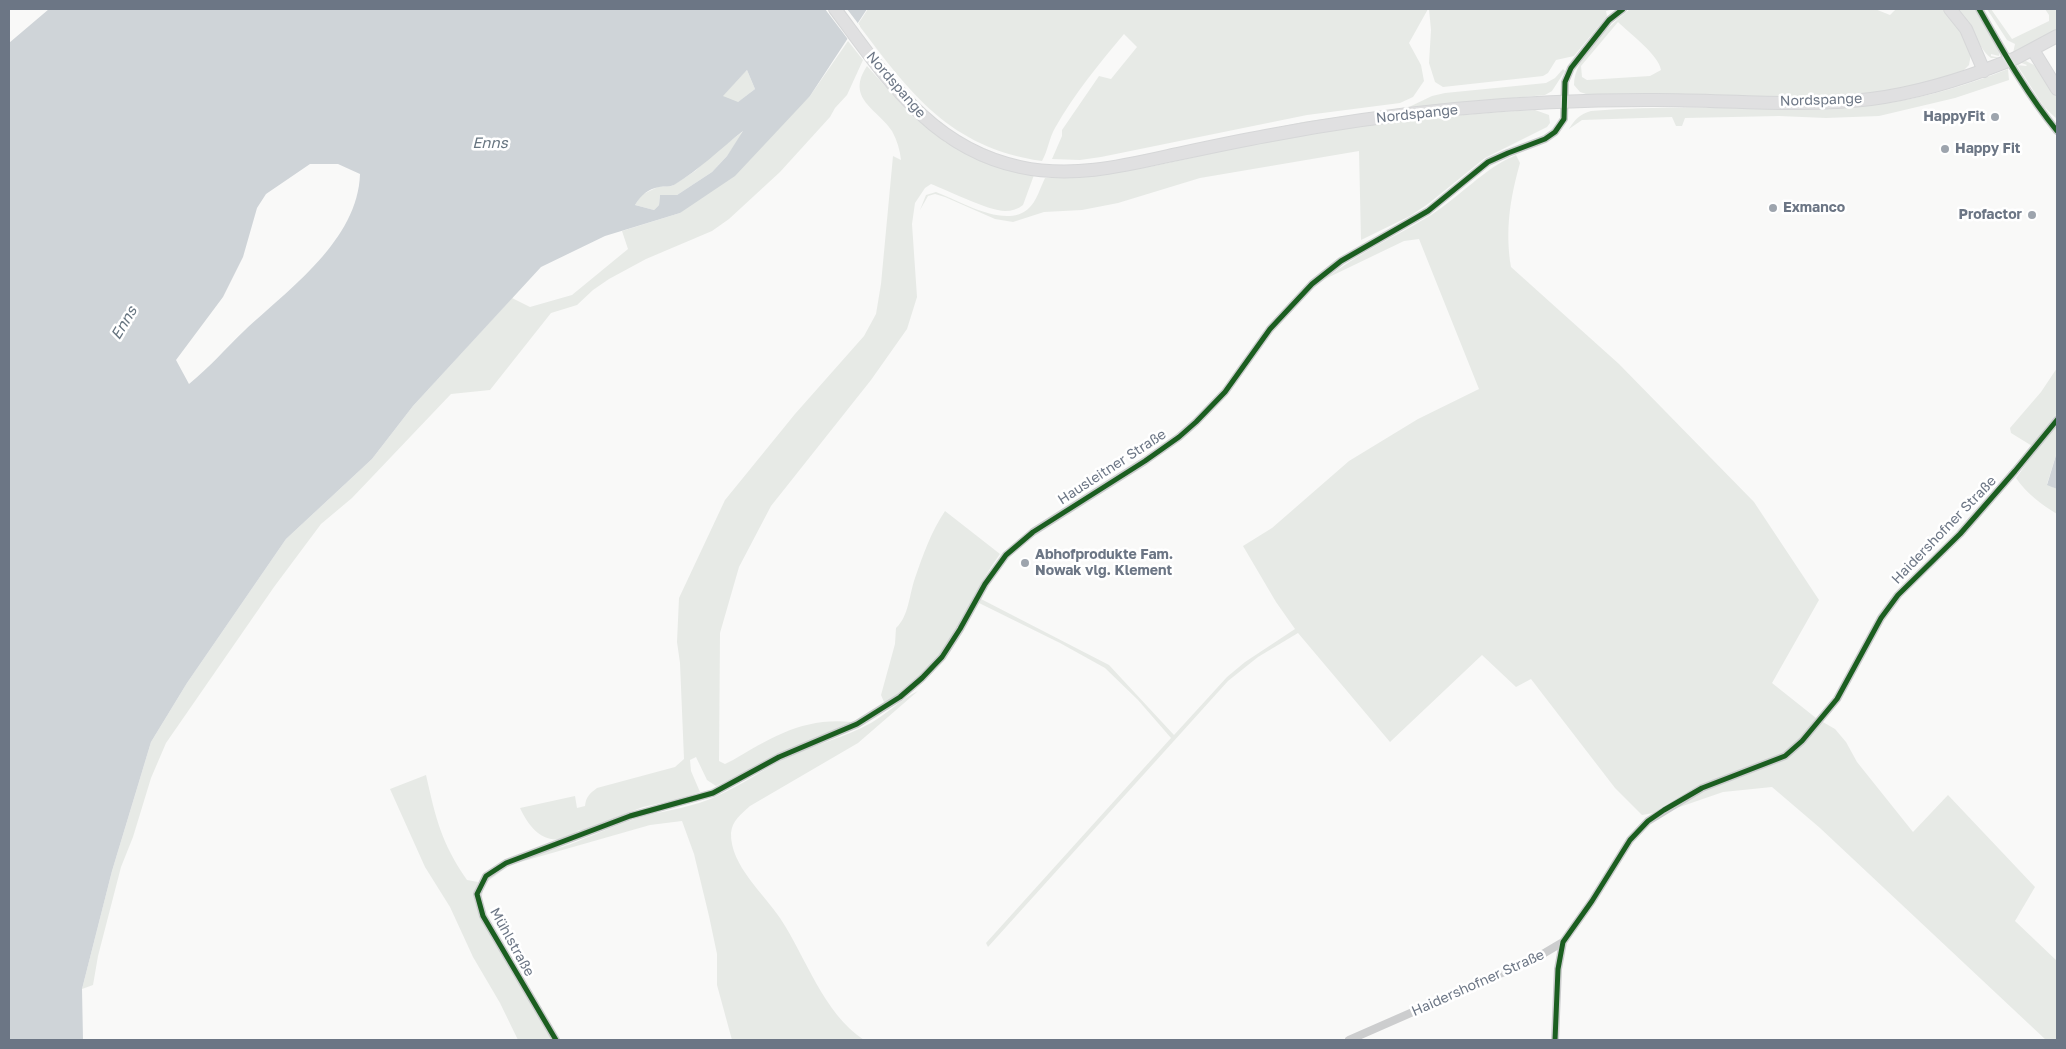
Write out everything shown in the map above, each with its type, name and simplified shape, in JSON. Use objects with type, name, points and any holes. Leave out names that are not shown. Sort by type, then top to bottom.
[{"type":"main road","name":"Nordspange","points":[[835,9],[909,105],[924,119],[960,144],[980,154],[1017,166],[1057,172],[1104,169],[1267,136],[1365,120],[1491,106],[1645,100],[1849,101],[1919,90],[1984,71],[2033,50],[2057,36]]},
{"type":"main road","points":[[1950,9],[1966,29],[1984,71]]},
{"type":"main road","points":[[2033,50],[2057,89]]},
{"type":"street","name":"Hausleitner Straße","points":[[537,850],[630,816],[713,793],[779,757],[857,724],[900,697],[942,657],[995,568],[1019,542],[1145,461],[1179,437],[1204,416],[1225,392],[1270,329],[1312,284],[1348,257],[1428,211],[1488,162],[1550,136],[1562,124],[1565,82],[1571,68],[1609,20],[1624,9]]},
{"type":"street","points":[[1979,9],[2016,73],[2042,113],[2057,131]]},
{"type":"street","name":"Haidershofner Straße","points":[[1349,1040],[1536,958],[1563,942],[1592,901],[1630,840],[1648,821],[1702,788],[1785,756],[1802,741],[1837,699],[1881,618],[1898,595],[1960,534],[2057,420]]},
{"type":"street","name":"Mühlstraße","points":[[537,850],[506,863],[491,872],[482,882],[478,901],[487,926],[556,1040]]},
{"type":"street","points":[[1554,1040],[1557,1020],[1558,969],[1563,942]]},
{"type":"shaded area","points":[[868,9],[1428,9],[1409,43],[1421,65],[1424,81],[1413,97],[1400,103],[1307,115],[1101,157],[1080,160],[1052,159],[1062,136],[1062,130],[1099,76],[1111,79],[1137,47],[1124,34],[1096,68],[1062,115],[1042,161],[1010,154],[982,144],[957,130],[935,114],[896,73],[858,24]]},
{"type":"shaded area","points":[[1429,9],[1615,9],[1606,11],[1607,16],[1574,56],[1556,60],[1548,73],[1543,76],[1443,87],[1435,82],[1429,63],[1431,30]]},
{"type":"shaded area","points":[[1630,9],[1875,9],[1890,15],[1896,9],[1942,9],[1957,24],[1971,54],[1969,65],[1962,72],[1947,78],[1885,91],[1831,97],[1586,94],[1580,92],[1574,85],[1576,74],[1586,53],[1594,42]],"holes":[[[1618,22],[1643,44],[1655,58],[1661,70],[1650,76],[1587,80],[1582,77],[1581,66]]]},
{"type":"shaded area","points":[[1957,9],[1975,9],[2002,55],[2000,56],[1999,52],[1999,56],[1991,54],[1991,56],[2001,58],[1991,58],[1986,53]]},
{"type":"shaded area","points":[[1987,9],[1991,9],[2012,39],[2049,21],[2049,15],[2045,9],[2057,9],[2057,30],[2013,53],[2015,44],[2007,40]]},
{"type":"shaded area","points":[[848,41],[863,60],[847,95],[835,108],[830,117],[780,172],[729,219],[712,231],[646,259],[609,279],[593,290],[577,305],[551,313],[490,390],[451,394],[352,498],[321,524],[274,587],[166,743],[151,778],[133,837],[121,867],[98,956],[93,985],[82,989],[112,871],[151,742],[187,683],[286,539],[372,459],[413,406],[512,298],[530,307],[572,295],[628,249],[622,231],[680,213],[810,96]]},
{"type":"shaded area","points":[[2026,61],[2034,65],[2057,97],[2057,119],[2044,107],[2017,65],[2026,66],[2019,62]]},
{"type":"shaded area","points":[[867,66],[911,115],[945,142],[985,162],[1034,175],[1023,205],[1010,211],[989,208],[931,184],[925,188],[915,203],[912,224],[917,297],[907,329],[871,380],[771,506],[739,567],[720,633],[719,761],[725,764],[775,737],[804,726],[835,721],[852,722],[716,786],[707,780],[696,757],[690,760],[691,771],[700,792],[680,799],[643,807],[581,831],[579,830],[560,839],[544,837],[530,825],[520,808],[575,796],[577,808],[585,806],[588,796],[597,788],[675,767],[684,759],[680,663],[677,642],[679,598],[725,500],[795,414],[864,336],[876,314],[881,284],[893,156],[901,160],[898,145],[892,131],[866,103],[862,95],[860,87],[861,77]]},
{"type":"shaded area","points":[[1563,69],[1565,71],[1552,91],[1545,95],[1481,101],[1091,167],[1061,166],[1089,165],[1303,122],[1409,107],[1432,96],[1445,93],[1546,83],[1555,78]]},
{"type":"shaded area","points":[[2008,69],[2009,80],[1955,98],[1879,116],[1685,118],[1682,126],[1676,126],[1672,117],[1582,120],[1569,129],[1578,117],[1591,111],[1635,108],[1822,109],[1873,105],[1932,94]]},
{"type":"shaded area","points":[[747,70],[755,89],[737,103],[722,96]]},
{"type":"shaded area","points":[[1535,110],[1549,115],[1550,123],[1547,127],[1485,158],[1428,204],[1410,216],[1361,240],[1359,151],[1200,178],[1118,203],[1082,210],[1044,212],[1013,222],[995,219],[935,194],[928,196],[920,210],[926,195],[936,192],[970,207],[995,215],[1007,216],[1018,214],[1028,209],[1034,202],[1045,178],[1100,175],[1128,171],[1264,142],[1365,126],[1433,118]]},
{"type":"shaded area","points":[[745,130],[727,156],[712,172],[677,195],[660,195],[659,205],[654,210],[635,205],[641,195],[658,187],[672,186],[695,171],[715,152]]},
{"type":"shaded area","points":[[1516,155],[1520,163],[1510,215],[1508,240],[1511,267],[1619,364],[1754,502],[1819,600],[1772,683],[1816,718],[1835,729],[1846,742],[1857,762],[1913,832],[1948,795],[2035,887],[2015,921],[2057,961],[2057,1040],[2046,1040],[1820,828],[1772,787],[1723,792],[1671,810],[1642,815],[1615,788],[1531,679],[1516,687],[1482,655],[1390,742],[1298,633],[1258,657],[1228,681],[988,947],[986,943],[1171,738],[1138,700],[1105,668],[1060,643],[979,603],[981,599],[1109,665],[1174,735],[1227,677],[1245,662],[1295,629],[1276,602],[1243,546],[1272,528],[1349,461],[1418,419],[1479,389],[1419,239],[1404,241],[1325,279],[1364,253],[1442,208],[1483,175]]},
{"type":"shaded area","points":[[2057,368],[2057,452],[2047,484],[2057,489],[2057,514],[2035,498],[2016,478],[2037,449],[2011,433],[2010,428],[2041,392]]},
{"type":"shaded area","points":[[945,511],[1000,554],[943,650],[917,678],[895,697],[884,702],[881,695],[895,644],[896,628],[904,618],[915,578],[928,544]]},
{"type":"shaded area","points":[[918,691],[858,743],[750,806],[735,821],[731,833],[732,845],[742,868],[780,918],[826,1000],[850,1029],[864,1040],[732,1040],[717,985],[717,954],[709,916],[694,854],[682,821],[650,825],[510,865],[644,816],[708,800],[790,756],[871,723]]},
{"type":"shaded area","points":[[426,775],[445,842],[467,880],[478,882],[475,894],[518,980],[553,1040],[518,1040],[500,1003],[473,957],[450,907],[425,867],[390,789]]},
{"type":"shaded area","points":[[510,865],[488,881],[491,877]]},
{"type":"water","name":"Enns","points":[[49,9],[867,9],[810,96],[735,176],[680,213],[605,236],[541,267],[413,406],[372,459],[286,539],[187,683],[151,742],[112,871],[82,989],[83,1040],[9,1040],[9,43]],"holes":[[[747,70],[755,89],[738,102],[723,96]],[[743,131],[727,156],[712,172],[677,195],[660,195],[659,205],[654,210],[635,205],[642,195],[648,191],[659,187],[672,186],[701,166]],[[310,164],[338,164],[360,174],[356,198],[347,220],[334,242],[318,262],[189,384],[176,360],[223,297],[243,257],[257,208],[266,194]]]},
{"type":"water","points":[[2057,452],[2057,489],[2047,485]]},
{"type":"pier","points":[[825,9],[847,9],[860,26],[850,42]]},
{"type":"cycle path","points":[[556,1040],[483,916],[477,894],[486,876],[506,863],[630,816],[713,793],[779,757],[857,724],[900,697],[942,657],[985,584],[1006,555],[1033,532],[1145,461],[1179,437],[1196,422],[1225,392],[1270,329],[1312,284],[1341,261],[1428,211],[1488,162],[1545,139],[1555,132],[1564,119],[1565,82],[1571,68],[1609,20],[1623,9]]},
{"type":"cycle path","points":[[1979,9],[2025,87],[2057,131]]},
{"type":"cycle path","points":[[1555,1040],[1558,969],[1563,942],[1592,901],[1630,840],[1648,821],[1702,788],[1785,756],[1802,741],[1837,699],[1881,618],[1898,595],[1960,534],[2057,420]]},
{"type":"place","name":"HappyFit","points":[[1995,117]]},
{"type":"place","name":"Happy Fit","points":[[1945,149]]},
{"type":"place","name":"Exmanco","points":[[1773,208]]},
{"type":"place","name":"Profactor","points":[[2032,215]]},
{"type":"place","name":"Abhofprodukte Fam. Nowak vlg. Klement","points":[[1025,563]]}]
